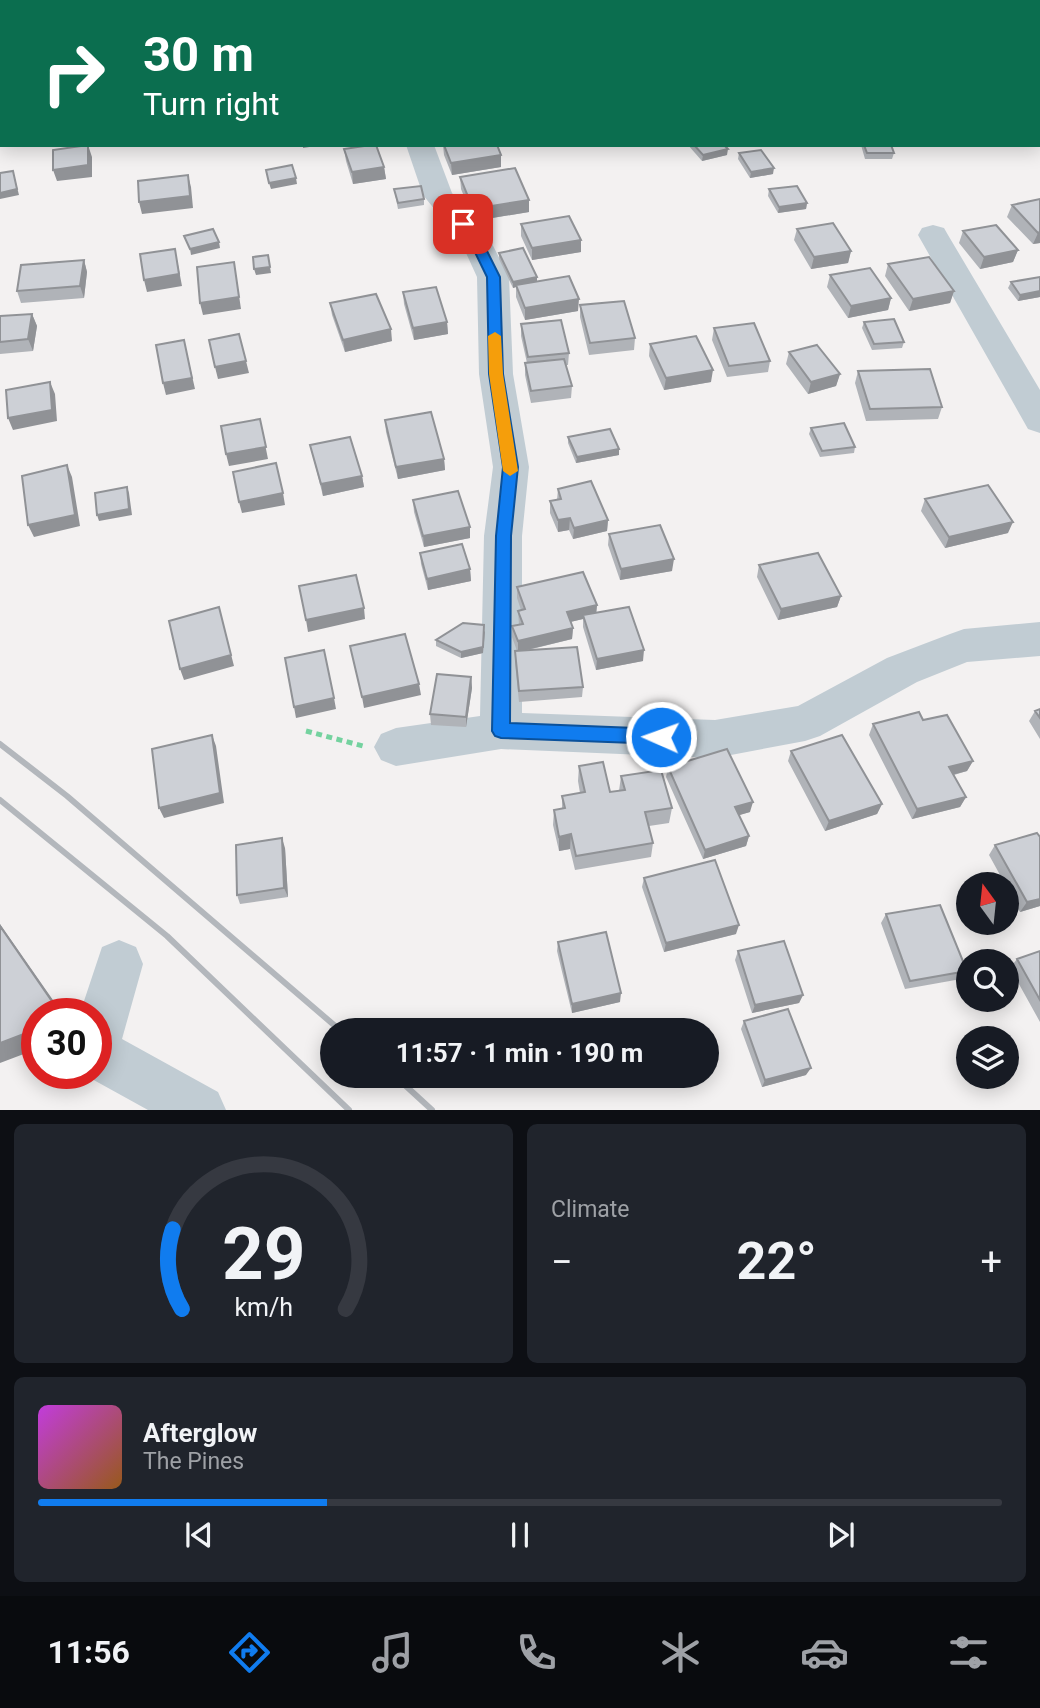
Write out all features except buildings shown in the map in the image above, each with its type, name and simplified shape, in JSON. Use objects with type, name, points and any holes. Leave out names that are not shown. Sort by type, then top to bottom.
[{"type":"street","points":[[421,147],[438,195],[475,239],[493,277],[496,374],[511,467],[503,536],[501,731]]},
{"type":"street","points":[[933,235],[1040,420]]},
{"type":"street","points":[[396,747],[501,731],[715,739],[804,723],[902,670],[964,646],[1040,639]]},
{"type":"street","points":[[109,998],[119,964]]},
{"type":"street","points":[[112,1062],[200,1110]]},
{"type":"path","points":[[306,731],[364,746],[396,747]]},
{"type":"railway","points":[[0,744],[67,796],[326,1018]]},
{"type":"railway","points":[[0,800],[167,936],[349,1110]]},
{"type":"railway","points":[[408,1088],[432,1110]]},
{"type":"slow traffic","points":[[495,336],[496,374],[510,471]]},
{"type":"route","points":[[463,224],[475,239],[493,277],[496,374],[511,467],[503,536],[501,731],[661,737]]}]
